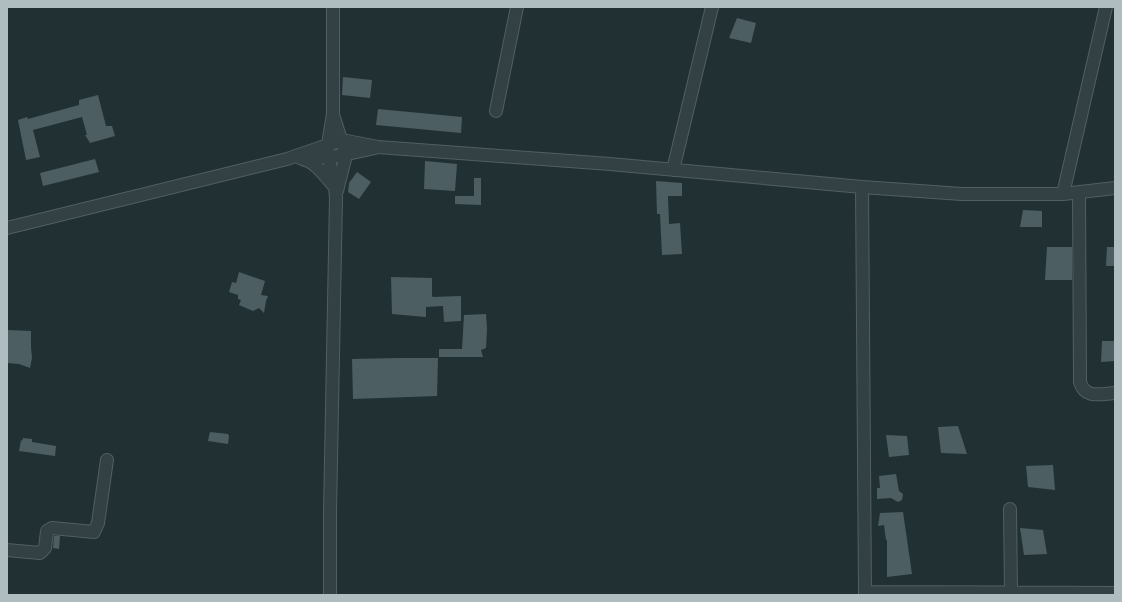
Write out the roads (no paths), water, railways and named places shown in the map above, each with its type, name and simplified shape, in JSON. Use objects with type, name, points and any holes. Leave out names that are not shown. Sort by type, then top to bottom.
[{"type":"street","points":[[330,595],[330,513],[336,192],[327,150],[333,114],[333,7]]},
{"type":"street","points":[[496,111],[517,7]]},
{"type":"street","points":[[673,170],[712,7]]},
{"type":"street","points":[[1063,194],[1106,7]]},
{"type":"street","points":[[333,114],[346,155],[336,192]]},
{"type":"street","points":[[7,228],[293,158],[342,140],[378,147],[962,194],[1063,194],[1115,188]]},
{"type":"street","points":[[293,158],[346,155],[378,147]]},
{"type":"street","points":[[293,158],[312,163],[323,172],[336,192]]},
{"type":"street","points":[[862,187],[865,594],[984,594],[1011,592],[1115,593]]},
{"type":"street","points":[[1079,192],[1080,382],[1082,388],[1087,393],[1115,393]]},
{"type":"street","points":[[7,550],[40,553],[45,548],[47,531],[52,528],[94,532],[98,523],[107,460]]},
{"type":"street","points":[[1010,509],[1011,592]]}]
